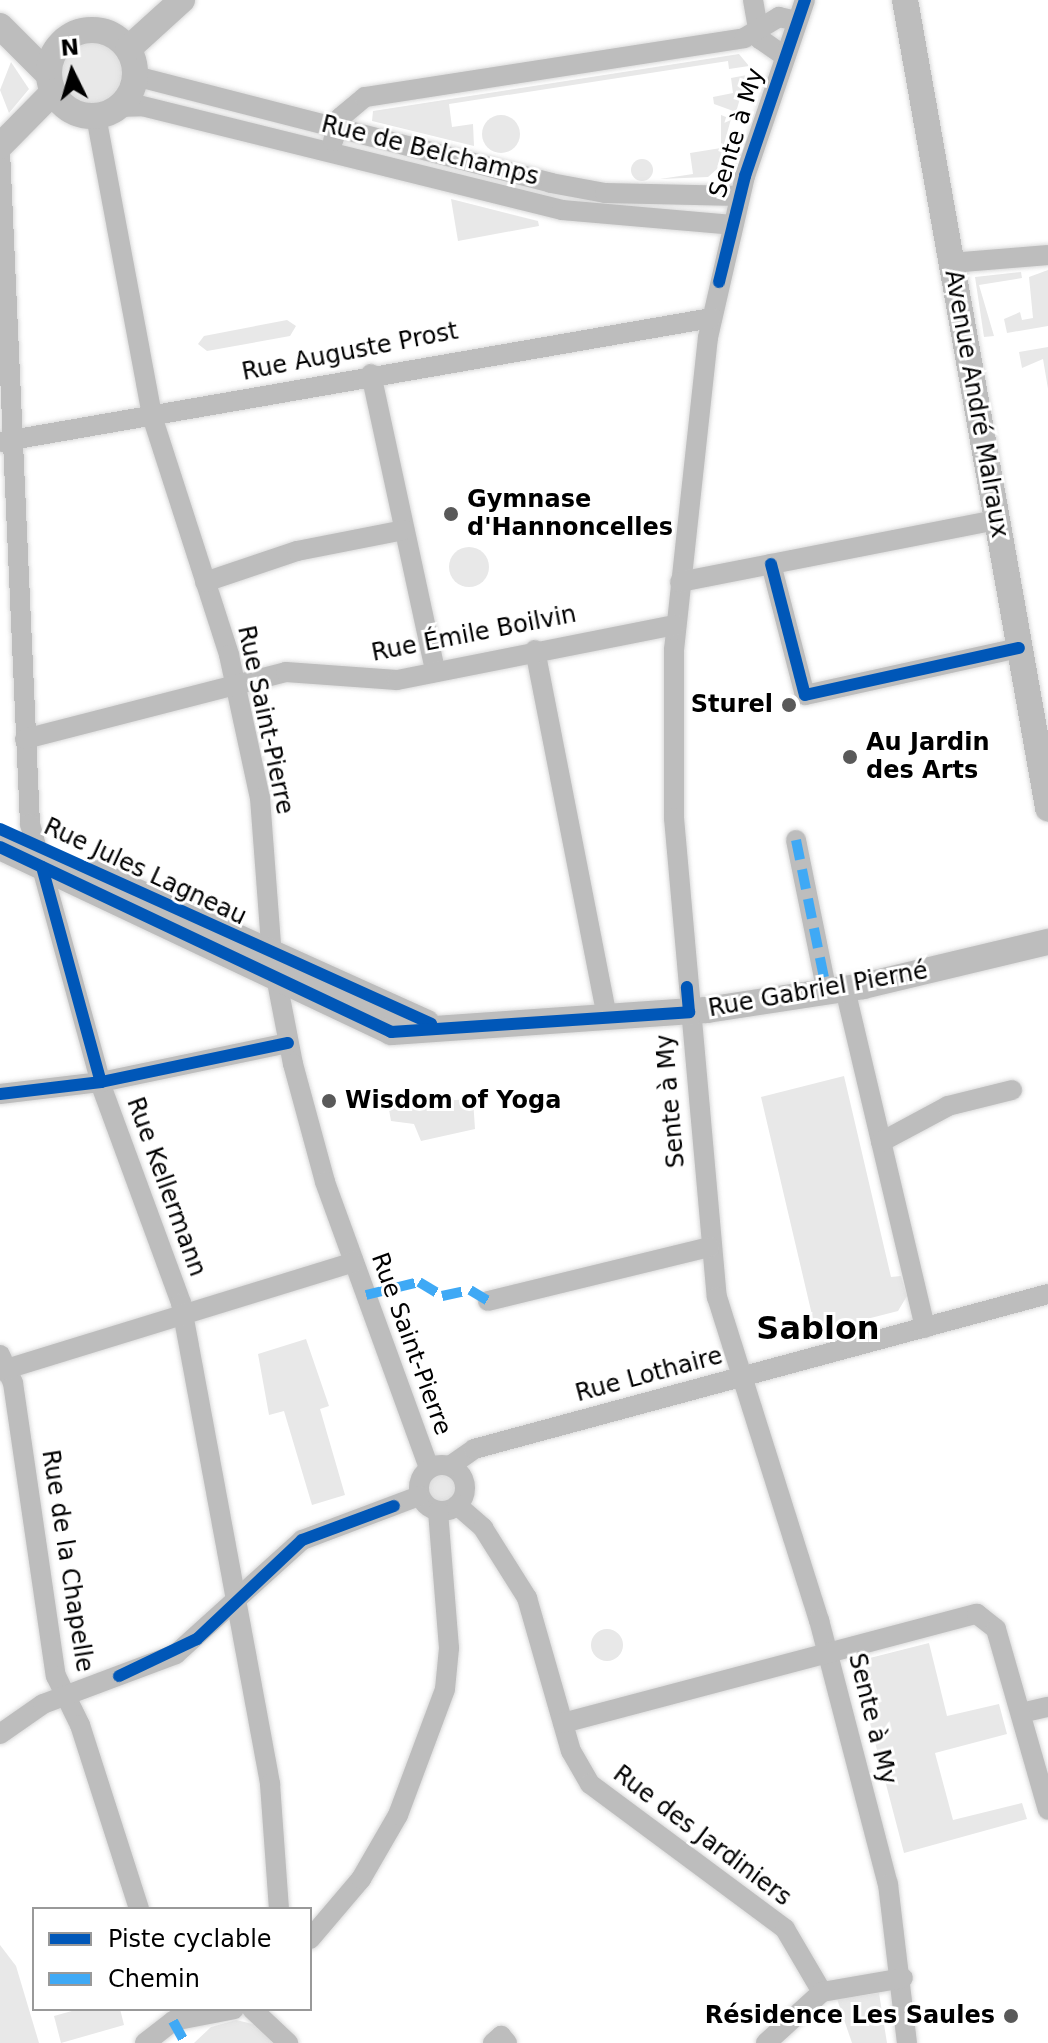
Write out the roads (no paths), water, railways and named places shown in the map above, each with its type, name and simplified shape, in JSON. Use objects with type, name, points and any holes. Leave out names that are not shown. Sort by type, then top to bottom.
[{"type":"main road","points":[[128,49],[182,0]]},
{"type":"main road","name":"Avenue André Malraux","points":[[905,0],[1019,648],[1041,733],[1048,808]]},
{"type":"main road","points":[[4,29],[63,41],[98,31],[128,49],[135,76],[107,112],[56,92],[4,29]]},
{"type":"main road","points":[[0,148],[25,128],[56,92],[63,41]]},
{"type":"main road","name":"Rue Jules Lagneau","points":[[0,829],[38,856],[274,967]]},
{"type":"main road","name":"Rue Jules Lagneau","points":[[0,847],[38,856]]},
{"type":"main road","name":"Rue Gabriel Pierné","points":[[274,967],[399,1015],[442,1027],[689,1012],[836,990],[1048,942]]},
{"type":"street","points":[[753,0],[760,9],[757,27],[765,49],[784,56]]},
{"type":"street","name":"Sente à My","points":[[805,0],[739,196],[711,318],[676,625],[672,776],[710,1247],[741,1377],[827,1651],[891,1899],[903,1978],[907,2043]]},
{"type":"street","points":[[330,153],[337,130],[365,97],[744,38],[757,27],[779,17],[796,21]]},
{"type":"street","name":"Rue de Belchamps","points":[[135,76],[519,176],[605,193],[739,196]]},
{"type":"street","name":"Rue de Belchamps","points":[[107,112],[142,106],[599,216],[732,225]]},
{"type":"street","name":"Rue Saint-Pierre","points":[[107,112],[152,416],[234,683],[262,812],[274,967],[288,1043],[354,1262],[429,1468]]},
{"type":"street","name":"Rue Kellermann","points":[[0,148],[10,618],[38,856],[101,1082],[183,1317],[270,1784],[279,1907]]},
{"type":"street","points":[[514,198],[519,176]]},
{"type":"street","points":[[951,263],[1048,255]]},
{"type":"street","name":"Rue Auguste Prost","points":[[6,442],[371,374],[711,318]]},
{"type":"street","points":[[371,374],[435,671]]},
{"type":"street","points":[[680,582],[997,520]]},
{"type":"street","points":[[205,582],[297,551],[404,530]]},
{"type":"street","points":[[771,564],[805,695],[1019,648]]},
{"type":"street","name":"Rue Émile Boilvin","points":[[25,739],[286,672],[381,682],[676,625]]},
{"type":"street","points":[[535,650],[607,1016]]},
{"type":"street","points":[[796,840],[881,1142],[925,1328]]},
{"type":"street","points":[[0,1094],[101,1082],[288,1043]]},
{"type":"street","points":[[881,1142],[948,1106],[1012,1090]]},
{"type":"street","points":[[488,1301],[710,1247]]},
{"type":"street","points":[[2,1365],[183,1317],[354,1262]]},
{"type":"street","name":"Rue Lothaire","points":[[457,1473],[496,1444],[1048,1294]]},
{"type":"street","name":"Rue de la Chapelle","points":[[2,1365],[56,1676],[138,1907]]},
{"type":"street","points":[[0,1734],[65,1695],[176,1654],[302,1540],[419,1496],[429,1468],[457,1473],[448,1508],[449,1648],[445,1689],[398,1815],[319,1927]]},
{"type":"street","name":"Rue des Jardiniers","points":[[419,1496],[483,1528],[527,1598],[563,1723],[590,1784],[785,1929],[822,1992]]},
{"type":"street","points":[[563,1723],[827,1651],[977,1614],[996,1629],[1048,1810]]},
{"type":"street","points":[[1021,1713],[1048,1707]]},
{"type":"street","points":[[766,2043],[822,1992],[903,1978]]},
{"type":"street","points":[[145,2043],[172,2015],[213,2011]]},
{"type":"street","points":[[273,2016],[288,2043]]},
{"type":"street","points":[[493,2043],[501,2036],[507,2043]]},
{"type":"place","name":"Gymnase d'Hannoncelles","points":[[451,514]]},
{"type":"place","name":"Sturel","points":[[789,705]]},
{"type":"place","name":"Au Jardin des Arts","points":[[850,757]]},
{"type":"place","name":"Wisdom of Yoga","points":[[329,1101]]},
{"type":"place","name":"Résidence Les Saules","points":[[1011,2016]]},
{"type":"district","name":"Sablon","points":[[818,1328]]}]
